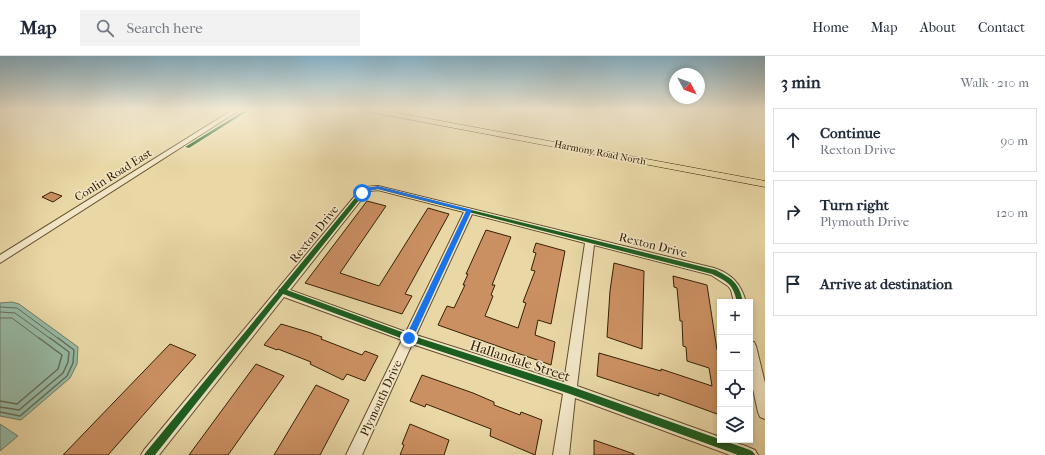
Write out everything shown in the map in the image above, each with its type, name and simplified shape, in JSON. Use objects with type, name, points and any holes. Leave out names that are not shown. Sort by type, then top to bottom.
[{"type":"main road","name":"Harmony Road North","points":[[464,128],[765,184]]},
{"type":"street","name":"Conlin Road East","points":[[0,260],[209,128]]},
{"type":"street","name":"Rexton Drive","points":[[149,455],[281,291],[362,193],[368,189],[378,188],[714,272],[731,280],[737,289],[739,299]]},
{"type":"street","name":"Plymouth Drive","points":[[354,455],[469,210]]},
{"type":"street","points":[[561,455],[590,240]]},
{"type":"street","name":"Hallandale Street","points":[[281,291],[409,338],[570,390],[750,455]]},
{"type":"street","points":[[753,359],[765,412]]},
{"type":"water","points":[[12,302],[19,304],[78,347],[77,364],[70,378],[21,420],[0,416],[0,303]]},
{"type":"water","points":[[0,424],[18,436],[0,451]]},
{"type":"building","points":[[51,192],[62,196],[53,202],[42,197]]},
{"type":"building","points":[[367,201],[386,206],[340,273],[379,286],[428,208],[449,214],[405,294],[412,296],[402,314],[305,283]]},
{"type":"building","points":[[486,230],[511,237],[492,285],[495,285],[491,295],[493,296],[485,316],[518,328],[526,303],[523,302],[535,271],[531,270],[536,253],[533,252],[536,243],[565,251],[551,324],[538,320],[535,335],[555,342],[551,365],[438,325],[447,306],[454,308],[465,285],[463,285],[468,274],[466,274]]},
{"type":"building","points":[[614,263],[644,271],[642,349],[607,337],[610,291]]},
{"type":"building","points":[[673,276],[707,285],[717,350],[717,414],[659,393],[659,396],[597,376],[599,353],[661,371],[661,369],[712,386],[709,368],[687,361],[686,347],[683,346],[682,321],[680,321],[677,288],[674,287]]},
{"type":"building","points":[[281,324],[322,337],[321,339],[362,355],[365,351],[378,356],[365,381],[347,374],[343,380],[310,364],[311,362],[264,345]]},
{"type":"building","points":[[170,344],[196,355],[108,455],[63,455]]},
{"type":"building","points":[[256,364],[284,376],[228,455],[189,455]]},
{"type":"building","points":[[422,375],[473,393],[494,402],[494,405],[520,415],[521,412],[542,420],[535,455],[490,436],[491,429],[426,404],[425,407],[410,401]]},
{"type":"building","points":[[316,385],[349,400],[320,455],[274,455]]},
{"type":"building","points":[[410,424],[449,440],[444,455],[400,455],[404,445],[402,444]]},
{"type":"building","points":[[594,440],[634,454],[634,455],[594,455]]},
{"type":"cycle path","points":[[187,147],[219,128]]},
{"type":"cycle path","points":[[149,455],[362,193],[368,189],[378,188],[714,272],[732,283],[737,290],[739,299]]},
{"type":"cycle path","points":[[281,291],[409,338],[570,390],[750,455]]},
{"type":"route","points":[[362,193],[368,189],[378,188],[469,210],[409,338]]}]
